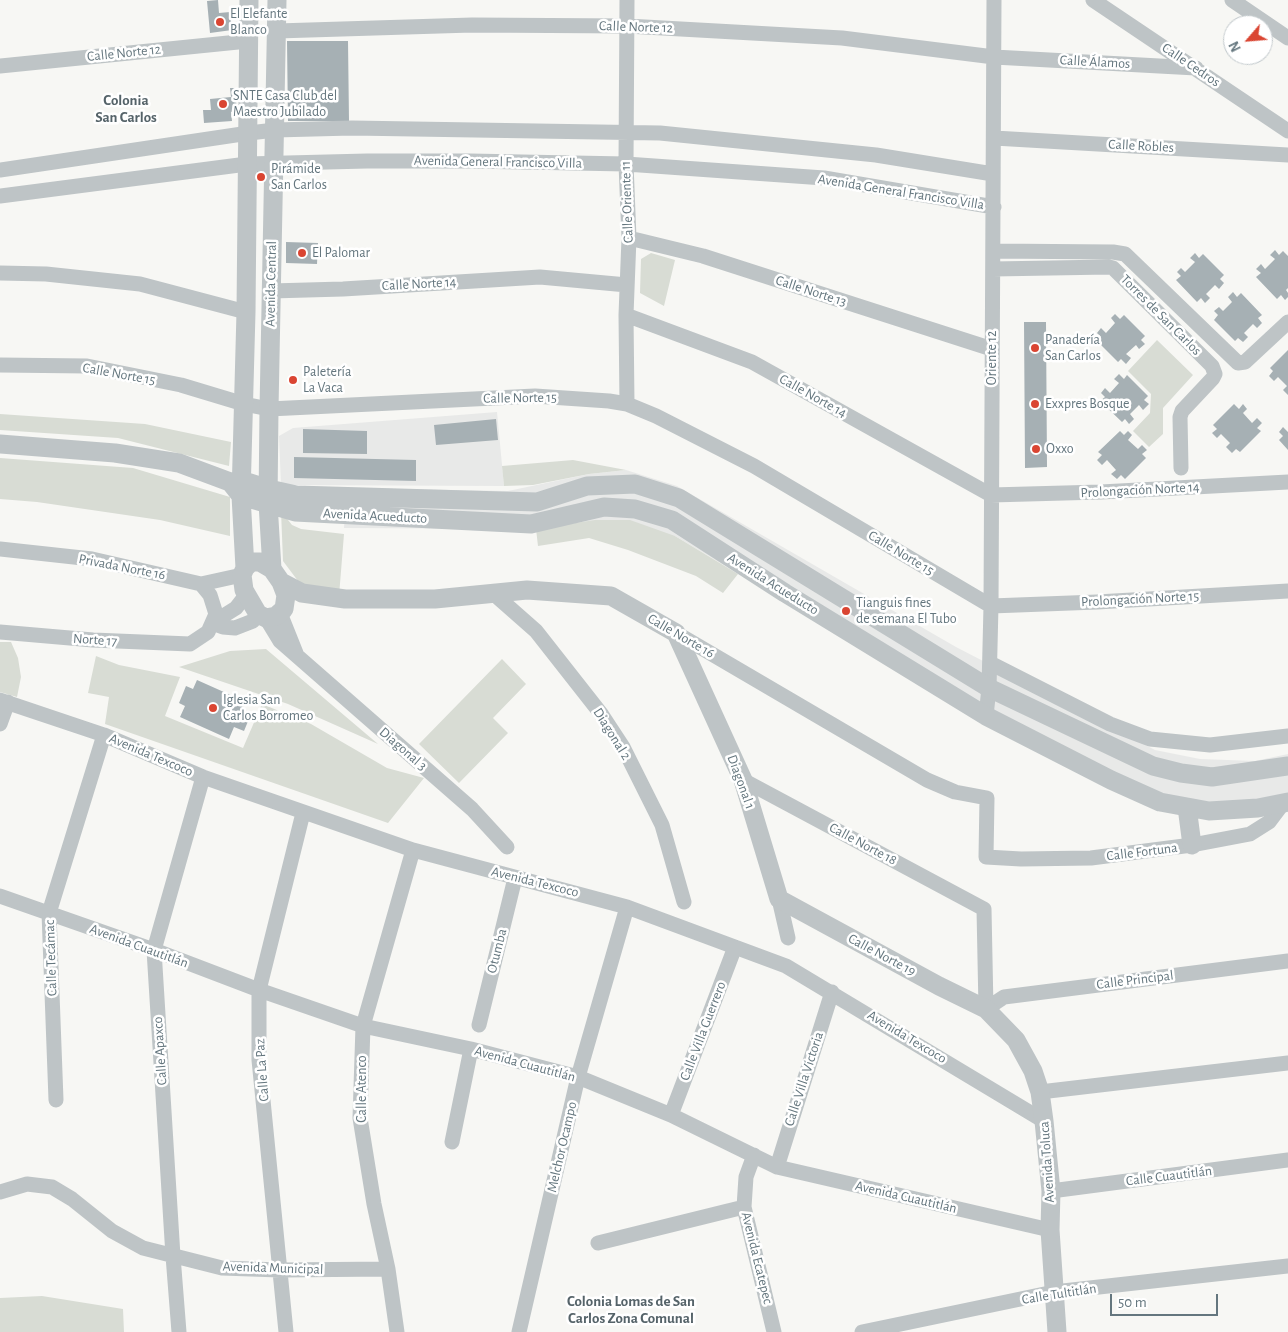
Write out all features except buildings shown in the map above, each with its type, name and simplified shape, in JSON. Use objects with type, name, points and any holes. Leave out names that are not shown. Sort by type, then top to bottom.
[{"type":"street","name":"Avenida Central","points":[[246,595],[244,590],[237,486],[244,404],[249,0]]},
{"type":"street","name":"Avenida Central","points":[[272,614],[286,595],[277,575],[268,496],[268,409],[275,162],[277,0]]},
{"type":"street","name":"Calle Oriente 11","points":[[627,0],[626,164],[629,238],[626,315],[627,404]]},
{"type":"street","name":"Oriente 12","points":[[986,716],[989,688],[991,606],[994,0]]},
{"type":"street","name":"Calle Cedros","points":[[1093,0],[1288,131]]},
{"type":"street","points":[[1232,0],[1288,38]]},
{"type":"street","name":"Calle Norte 12","points":[[277,31],[472,25],[627,26],[842,38],[994,57]]},
{"type":"street","name":"Calle Norte 12","points":[[0,66],[248,41]]},
{"type":"street","name":"Calle Álamos","points":[[994,57],[1196,68]]},
{"type":"street","points":[[0,170],[248,133],[275,130],[352,128],[626,131],[876,155],[993,174]]},
{"type":"street","name":"Calle Robles","points":[[994,138],[1288,154]]},
{"type":"street","name":"Avenida General Francisco Villa","points":[[0,196],[247,164],[275,162],[470,161],[626,164],[824,178],[994,207]]},
{"type":"street","name":"Calle Norte 13","points":[[629,238],[703,256],[992,349]]},
{"type":"street","name":"Torres de San Carlos","points":[[993,251],[1119,252],[1124,254],[1238,363],[1245,362],[1288,322]]},
{"type":"street","name":"Torres de San Carlos","points":[[993,269],[1113,268],[1212,366],[1215,374],[1213,378],[1182,411],[1180,417],[1181,468]]},
{"type":"street","points":[[0,273],[46,274],[140,284],[246,312]]},
{"type":"street","name":"Calle Norte 14","points":[[271,291],[540,277],[627,285]]},
{"type":"street","name":"Calle Norte 14","points":[[626,315],[752,362],[991,495]]},
{"type":"street","points":[[1212,366],[1226,352]]},
{"type":"street","name":"Calle Norte 15","points":[[0,365],[87,366],[181,385],[244,404],[268,409],[535,396],[627,404],[656,416],[754,466],[991,606]]},
{"type":"street","name":"Avenida Acueducto","points":[[0,444],[115,452],[179,463],[268,496],[295,512],[532,524],[604,507],[635,509],[672,520],[784,592],[986,716],[1160,802],[1209,811],[1258,808],[1286,802]]},
{"type":"street","name":"Prolongación Norte 14","points":[[991,495],[1101,492],[1288,482]]},
{"type":"street","name":"Avenida Acueducto","points":[[268,496],[296,495],[537,502],[587,486],[635,484],[679,498],[989,688],[1153,766],[1212,778],[1288,766]]},
{"type":"street","name":"Privada Norte 16","points":[[0,549],[92,559],[208,586],[243,572]]},
{"type":"street","name":"Calle Norte 16","points":[[243,572],[251,562],[260,562],[302,594],[345,599],[435,599],[527,590],[611,596],[928,780],[955,792],[987,798],[986,857]]},
{"type":"street","points":[[208,586],[216,614],[212,623]]},
{"type":"street","name":"Prolongación Norte 15","points":[[991,606],[1107,602],[1288,591]]},
{"type":"street","name":"Diagonal 2","points":[[494,594],[536,632],[602,715],[623,747],[662,825],[684,902]]},
{"type":"street","points":[[212,623],[236,608],[246,595],[272,614]]},
{"type":"street","name":"Calle Norte 16","points":[[272,614],[330,605],[345,599]]},
{"type":"street","points":[[212,623],[235,628],[272,614]]},
{"type":"street","name":"Diagonal 3","points":[[272,614],[296,654],[337,693],[472,809],[507,847]]},
{"type":"street","name":"Norte 17","points":[[0,632],[94,640],[190,644],[208,632],[212,623]]},
{"type":"street","name":"Diagonal 1","points":[[676,633],[743,780],[779,899],[788,938]]},
{"type":"street","points":[[990,663],[1110,724],[1150,739],[1210,745],[1288,736]]},
{"type":"street","points":[[0,724],[4,701]]},
{"type":"street","name":"Avenida Texcoco","points":[[4,701],[104,735],[203,777],[303,813],[413,850],[627,907],[786,966],[1044,1121]]},
{"type":"street","name":"Calle Tecámac","points":[[56,1100],[49,913],[104,735]]},
{"type":"street","name":"Calle Apaxco","points":[[179,1332],[154,950],[203,777]]},
{"type":"street","name":"Calle Norte 18","points":[[743,780],[984,909],[986,1009]]},
{"type":"street","name":"Calle Fortuna","points":[[986,857],[1021,859],[1091,858],[1192,845],[1250,834],[1269,822],[1286,802]]},
{"type":"street","points":[[1188,808],[1192,845]]},
{"type":"street","name":"Calle La Paz","points":[[286,1332],[259,1060],[258,990],[303,813]]},
{"type":"street","name":"Calle Atenco","points":[[397,1332],[388,1269],[374,1204],[360,1118],[363,1026],[413,850]]},
{"type":"street","name":"Otumba","points":[[479,1025],[515,878]]},
{"type":"street","name":"Avenida Cuautitlán","points":[[0,896],[154,950],[258,990],[363,1026],[471,1049],[578,1077],[670,1115],[776,1167],[1050,1230]]},
{"type":"street","name":"Calle Norte 19","points":[[779,899],[939,986],[986,1009]]},
{"type":"street","name":"Melchor Ocampo","points":[[519,1332],[578,1077],[627,907]]},
{"type":"street","name":"Calle Villa Guerrero","points":[[670,1115],[735,947]]},
{"type":"street","name":"Calle Principal","points":[[986,1009],[1004,997],[1288,961]]},
{"type":"street","name":"Calle Villa Victoria","points":[[776,1167],[832,992]]},
{"type":"street","name":"Avenida Toluca","points":[[986,1009],[1016,1040],[1033,1071],[1040,1092],[1051,1191],[1050,1230],[1057,1332]]},
{"type":"street","points":[[452,1142],[471,1049]]},
{"type":"street","points":[[1040,1092],[1288,1063]]},
{"type":"street","name":"Avenida Ecatepec","points":[[754,1155],[746,1176],[744,1207],[774,1332]]},
{"type":"street","name":"Calle Cuautitlán","points":[[1051,1191],[1288,1160]]},
{"type":"street","name":"Avenida Municipal","points":[[0,1192],[27,1184],[52,1187],[72,1199],[112,1230],[143,1248],[222,1268],[280,1270],[388,1269]]},
{"type":"street","points":[[598,1243],[744,1207]]},
{"type":"street","name":"Calle Tultitlán","points":[[862,1332],[1054,1292],[1288,1266]]},
{"type":"shaded area","points":[[651,253],[675,260],[664,306],[640,293],[641,259]]},
{"type":"shaded area","points":[[1157,340],[1193,375],[1163,408],[1163,434],[1149,447],[1133,431],[1150,413],[1151,394],[1128,371]]},
{"type":"shaded area","points":[[497,412],[504,486],[281,485],[279,436],[293,428]]},
{"type":"shaded area","points":[[0,414],[145,424],[231,442],[229,466],[118,438],[0,430]]},
{"type":"shaded area","points":[[0,458],[133,468],[230,497],[230,536],[160,520],[37,502],[0,499]]},
{"type":"shaded area","points":[[573,460],[626,470],[589,474],[533,485],[504,486],[502,466]]},
{"type":"shaded area","name":"Tianguis fines de semana El Tubo","points":[[626,470],[677,486],[956,647],[1155,750],[1200,759],[1255,761],[1288,754],[1288,812],[1271,815],[1205,819],[1009,736],[675,536],[536,529],[344,528],[346,488],[508,491],[589,474]]},
{"type":"shaded area","points":[[281,511],[292,525],[301,529],[344,534],[339,596],[307,593],[283,561]]},
{"type":"shaded area","points":[[595,520],[630,520],[675,536],[738,574],[723,593],[696,576],[628,550],[589,538],[538,546],[536,529]]},
{"type":"shaded area","points":[[0,642],[11,642],[18,658],[21,677],[17,697],[0,692]]},
{"type":"shaded area","points":[[266,649],[378,744],[288,704],[179,667],[230,651]]},
{"type":"shaded area","points":[[96,656],[119,665],[180,677],[165,716],[243,748],[262,704],[311,724],[387,768],[424,778],[388,823],[105,724],[109,697],[88,693]]},
{"type":"shaded area","points":[[502,659],[526,684],[493,718],[508,733],[459,783],[419,744]]},
{"type":"shaded area","points":[[42,1296],[123,1309],[124,1332],[0,1332],[0,1298]]},
{"type":"place","name":"El Elefante Blanco","points":[[220,22]]},
{"type":"place","name":"SNTE Casa Club del Maestro Jubilado","points":[[223,104]]},
{"type":"place","name":"Pirámide San Carlos","points":[[261,177]]},
{"type":"place","name":"El Palomar","points":[[302,253]]},
{"type":"place","name":"Panadería San Carlos","points":[[1035,348]]},
{"type":"place","name":"Paletería La Vaca","points":[[293,380]]},
{"type":"place","name":"Exxpres Bosque","points":[[1035,404]]},
{"type":"place","name":"Oxxo","points":[[1036,449]]},
{"type":"place","name":"Tianguis fines de semana El Tubo","points":[[846,611]]},
{"type":"place","name":"Iglesia San Carlos Borromeo","points":[[213,708]]},
{"type":"district","name":"Colonia San Carlos","points":[[126,108]]},
{"type":"district","name":"Colonia Lomas de San Carlos Zona Comunal","points":[[631,1310]]}]
